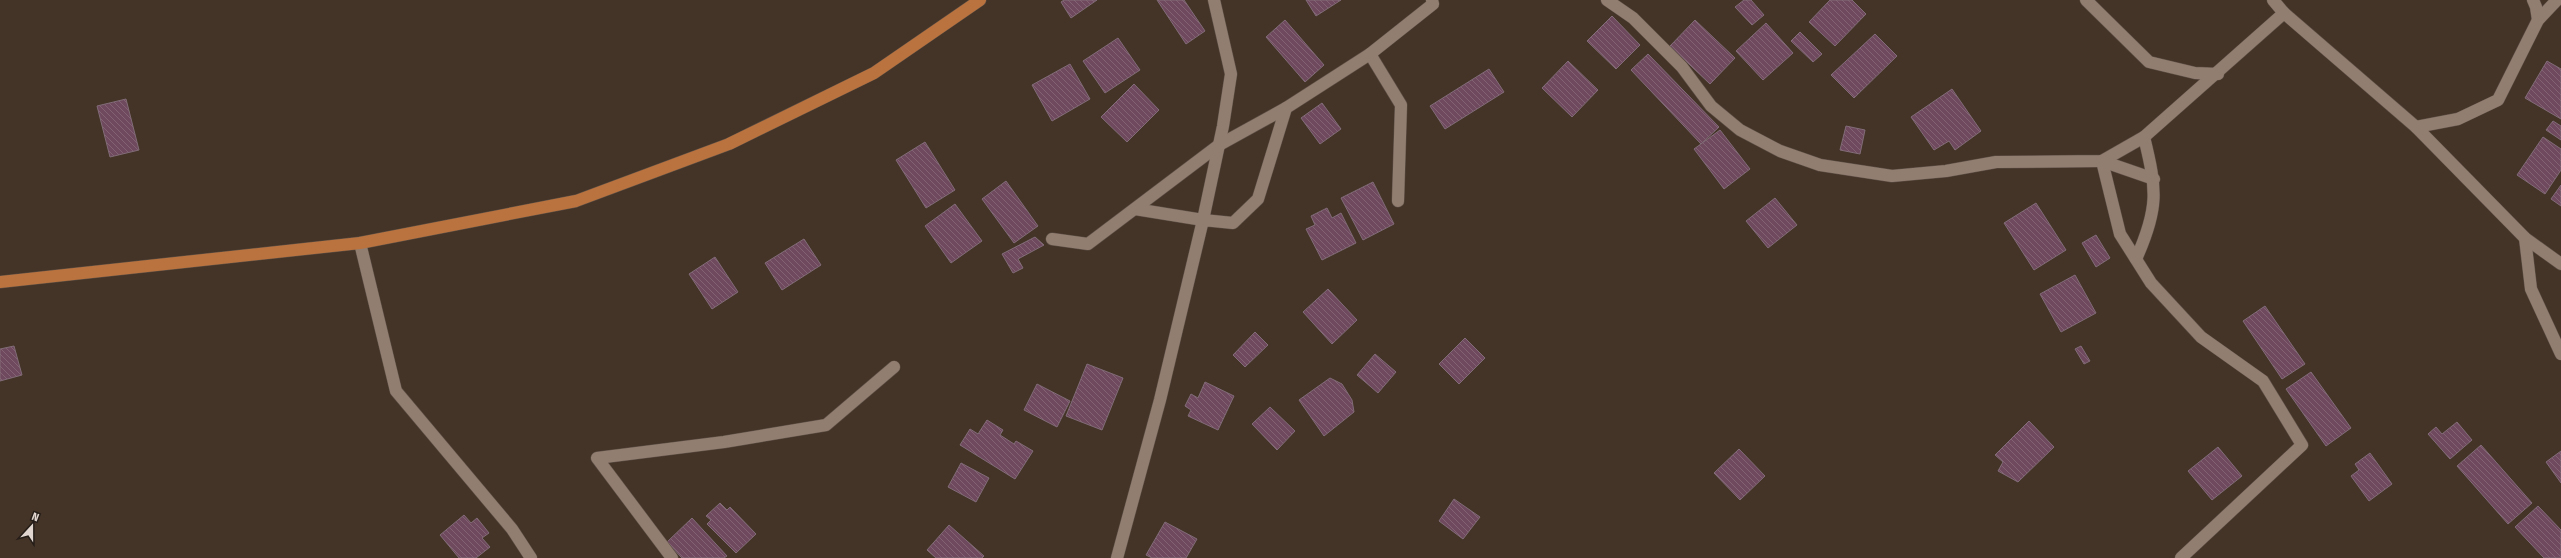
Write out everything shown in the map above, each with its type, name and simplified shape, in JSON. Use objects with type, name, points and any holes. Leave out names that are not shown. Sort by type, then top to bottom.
[{"type":"main road","points":[[0,282],[360,243],[576,201],[729,144],[874,73],[980,0]]},
{"type":"street","points":[[1117,558],[1160,400],[1203,220],[1219,145],[1231,74],[1214,0]]},
{"type":"street","points":[[1607,0],[1633,18],[1682,67],[1711,106],[1740,130],[1780,151],[1820,165],[1892,176],[1946,171],[1996,162],[2102,161],[2154,179]]},
{"type":"street","points":[[2086,0],[2149,62],[2195,73],[2218,74]]},
{"type":"street","points":[[2273,0],[2284,12],[2416,127],[2524,238],[2561,264]]},
{"type":"street","points":[[2533,0],[2536,7],[2538,20]]},
{"type":"street","points":[[2416,127],[2458,119],[2498,100],[2538,20],[2557,0]]},
{"type":"street","points":[[1052,239],[1088,244],[1219,145],[1286,108],[1370,54],[1435,1]]},
{"type":"street","points":[[2102,161],[2144,137],[2218,74],[2284,12]]},
{"type":"street","points":[[1370,54],[1401,105],[1398,201]]},
{"type":"street","points":[[1135,208],[1203,220],[1233,223],[1258,199],[1286,108]]},
{"type":"street","points":[[2136,259],[2153,213],[2154,179],[2144,137]]},
{"type":"street","points":[[2102,161],[2120,234],[2151,283],[2201,337],[2263,381],[2302,445],[2181,558]]},
{"type":"street","points":[[2524,238],[2531,289],[2561,354]]},
{"type":"street","points":[[360,243],[396,391],[512,530],[532,558]]},
{"type":"street","points":[[672,558],[597,458],[724,442],[826,424],[894,367]]},
{"type":"building","points":[[1064,0],[1097,0],[1071,18],[1061,2]]},
{"type":"building","points":[[1157,0],[1184,0],[1205,31],[1186,44]]},
{"type":"building","points":[[1306,0],[1341,0],[1316,16]]},
{"type":"building","points":[[1744,0],[1751,0],[1764,15],[1752,25],[1735,7]]},
{"type":"building","points":[[1830,0],[1852,0],[1866,14],[1835,46],[1809,22]]},
{"type":"building","points":[[1612,16],[1640,45],[1616,69],[1587,41]]},
{"type":"building","points":[[1285,20],[1324,65],[1305,82],[1266,37]]},
{"type":"building","points":[[1695,20],[1735,58],[1710,84],[1670,46]]},
{"type":"building","points":[[1766,23],[1793,53],[1763,80],[1736,51]]},
{"type":"building","points":[[1800,32],[1822,54],[1813,62],[1791,41]]},
{"type":"building","points":[[1875,34],[1897,56],[1854,98],[1831,75]]},
{"type":"building","points":[[1118,38],[1140,70],[1105,93],[1083,61]]},
{"type":"building","points":[[1648,54],[1719,127],[1701,144],[1631,70]]},
{"type":"building","points":[[1568,61],[1598,90],[1572,117],[1542,88]]},
{"type":"building","points":[[2547,61],[2561,69],[2561,119],[2525,98]]},
{"type":"building","points":[[1070,64],[1090,99],[1052,121],[1032,85]]},
{"type":"building","points":[[1489,69],[1504,92],[1445,129],[1430,106]]},
{"type":"building","points":[[1134,84],[1159,110],[1127,142],[1101,117]]},
{"type":"building","points":[[1952,89],[1981,131],[1955,150],[1949,141],[1934,150],[1911,117]]},
{"type":"building","points":[[126,99],[139,150],[110,157],[97,106]]},
{"type":"building","points":[[1322,103],[1341,129],[1320,144],[1301,118]]},
{"type":"building","points":[[2553,121],[2561,126],[2561,140],[2546,130]]},
{"type":"building","points":[[1846,126],[1865,130],[1860,154],[1840,150]]},
{"type":"building","points":[[1720,130],[1750,169],[1724,189],[1694,149]]},
{"type":"building","points":[[2543,137],[2561,149],[2561,170],[2545,194],[2517,175]]},
{"type":"building","points":[[925,142],[955,190],[926,208],[896,160]]},
{"type":"building","points":[[1006,181],[1038,226],[1014,243],[982,199]]},
{"type":"building","points":[[1373,182],[1394,224],[1363,240],[1341,198]]},
{"type":"building","points":[[2561,185],[2561,206],[2551,199]]},
{"type":"building","points":[[1775,198],[1797,225],[1768,248],[1746,221]]},
{"type":"building","points":[[2036,203],[2066,250],[2034,270],[2004,223]]},
{"type":"building","points":[[955,204],[982,241],[951,263],[925,226]]},
{"type":"building","points":[[1327,208],[1332,218],[1341,213],[1356,243],[1322,260],[1306,229],[1315,225],[1311,216]]},
{"type":"building","points":[[2096,235],[2110,258],[2096,267],[2082,243]]},
{"type":"building","points":[[1035,237],[1044,245],[1018,259],[1023,268],[1013,273],[1002,254]]},
{"type":"building","points":[[804,239],[821,265],[782,290],[765,263]]},
{"type":"building","points":[[715,257],[738,292],[712,309],[689,274]]},
{"type":"building","points":[[2075,275],[2096,313],[2061,332],[2040,294]]},
{"type":"building","points":[[1328,289],[1357,320],[1332,344],[1303,312]]},
{"type":"building","points":[[2265,306],[2305,364],[2282,379],[2243,321]]},
{"type":"building","points":[[1255,332],[1268,345],[1245,367],[1233,355]]},
{"type":"building","points":[[1465,338],[1485,358],[1459,384],[1439,364]]},
{"type":"building","points":[[14,346],[22,375],[0,381],[0,349]]},
{"type":"building","points":[[2081,346],[2090,361],[2084,364],[2075,349]]},
{"type":"building","points":[[1375,354],[1396,372],[1378,393],[1357,375]]},
{"type":"building","points":[[1087,364],[1123,378],[1102,430],[1066,416]]},
{"type":"building","points":[[2311,372],[2351,428],[2326,446],[2286,389]]},
{"type":"building","points":[[1330,378],[1342,384],[1352,400],[1354,412],[1324,436],[1299,400]]},
{"type":"building","points":[[1205,382],[1234,396],[1218,430],[1188,416],[1191,410],[1185,406],[1191,394],[1198,398]]},
{"type":"building","points":[[1037,384],[1070,401],[1057,427],[1024,410]]},
{"type":"building","points":[[1270,407],[1295,431],[1277,450],[1252,424]]},
{"type":"building","points":[[987,420],[1003,430],[1000,435],[1014,444],[1016,441],[1033,451],[1015,479],[960,445],[970,429],[978,434]]},
{"type":"building","points":[[2029,421],[2054,447],[2018,482],[1998,471],[2003,462],[1995,455]]},
{"type":"building","points":[[2457,422],[2472,440],[2450,459],[2428,434],[2436,427],[2442,434]]},
{"type":"building","points":[[2481,445],[2532,503],[2508,524],[2457,466]]},
{"type":"building","points":[[2218,447],[2242,476],[2212,500],[2188,471]]},
{"type":"building","points":[[1739,449],[1765,476],[1740,500],[1714,473]]},
{"type":"building","points":[[2561,451],[2561,483],[2546,462]]},
{"type":"building","points":[[2370,453],[2392,484],[2369,501],[2351,476],[2359,470],[2355,464]]},
{"type":"building","points":[[961,463],[989,478],[976,502],[948,487]]},
{"type":"building","points":[[1454,499],[1480,517],[1463,539],[1439,521]]},
{"type":"building","points":[[720,503],[727,510],[730,507],[756,534],[736,553],[707,524],[711,520],[706,516]]},
{"type":"building","points":[[2538,506],[2561,530],[2561,558],[2544,558],[2515,527]]},
{"type":"building","points":[[464,515],[471,523],[477,518],[489,533],[482,538],[490,547],[476,558],[459,558],[440,535]]},
{"type":"building","points":[[692,518],[727,556],[724,558],[682,558],[667,542]]},
{"type":"building","points":[[1165,522],[1197,539],[1186,558],[1152,558],[1146,555]]},
{"type":"building","points":[[949,525],[984,556],[982,558],[936,558],[927,550]]}]
